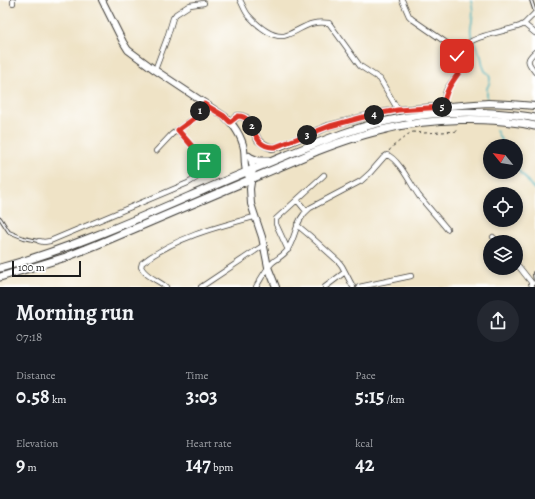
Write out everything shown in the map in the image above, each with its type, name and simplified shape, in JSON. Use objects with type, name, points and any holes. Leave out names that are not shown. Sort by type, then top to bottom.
[{"type":"main road","points":[[0,268],[49,253],[99,235],[249,170],[372,124],[400,118],[450,112],[478,112],[535,118]]},
{"type":"main road","points":[[0,277],[52,261],[96,245],[317,151],[375,131],[401,126],[444,121],[477,120],[535,126]]},
{"type":"main road","points":[[251,158],[258,161],[263,161],[283,157]]},
{"type":"street","points":[[102,0],[128,50],[204,104],[224,116],[240,137],[251,180],[250,197],[254,217],[264,245],[268,268],[276,287]]},
{"type":"street","points":[[240,0],[249,16],[262,28],[275,35],[287,35],[310,24],[322,22],[328,23],[360,66],[380,80],[398,110]]},
{"type":"street","points":[[402,0],[409,16],[412,19],[451,46],[457,56],[460,71]]},
{"type":"street","points":[[156,70],[173,18],[176,14],[190,5],[204,4]]},
{"type":"street","points":[[443,107],[445,95],[463,65],[463,51],[467,43],[477,38],[524,24],[535,12]]},
{"type":"street","points":[[524,24],[535,33]]},
{"type":"street","points":[[535,52],[529,57],[528,60],[535,72]]},
{"type":"street","points":[[230,122],[238,116],[246,118],[260,143],[275,147],[330,126],[371,115],[398,110],[488,103],[535,106]]},
{"type":"street","points":[[156,151],[169,137],[195,118],[204,104]]},
{"type":"street","points":[[39,241],[50,241],[188,183],[200,176],[205,166],[204,161],[178,130]]},
{"type":"street","points":[[244,148],[251,158],[249,170]]},
{"type":"street","points":[[256,287],[272,263],[288,250],[300,218],[306,211],[361,181],[370,173],[384,156],[387,155],[399,165],[419,196],[447,229]]},
{"type":"street","points":[[288,250],[276,222],[278,216],[324,175]]},
{"type":"street","points":[[297,200],[306,211]]},
{"type":"street","points":[[166,287],[143,270],[141,267],[142,263],[176,242],[220,226],[254,217]]},
{"type":"street","points":[[297,226],[312,237],[342,266],[353,287]]},
{"type":"street","points":[[201,287],[264,245]]},
{"type":"street","points":[[325,287],[345,272]]},
{"type":"street","points":[[523,272],[531,282],[532,287]]},
{"type":"street","points":[[359,287],[411,276]]},
{"type":"lane","points":[[531,0],[535,12]]},
{"type":"lane","points":[[0,218],[12,234],[39,241]]},
{"type":"lane","points":[[532,287],[535,281],[534,273]]},
{"type":"path","points":[[387,155],[392,147],[413,132],[424,133],[459,131]]},
{"type":"waterway","points":[[471,0],[473,13],[470,31],[472,38]]},
{"type":"waterway","points":[[474,42],[481,56],[485,71],[489,74],[490,79],[487,88],[487,98]]},
{"type":"waterway","points":[[496,130],[500,139]]},
{"type":"waterway","points":[[523,175],[535,190]]},
{"type":"route","points":[[204,161],[178,130],[195,118],[204,104],[224,116],[230,122],[235,117],[244,116],[248,119],[260,143],[272,148],[281,146],[330,126],[371,115],[398,110],[443,107],[445,95],[460,71],[457,56]]}]
